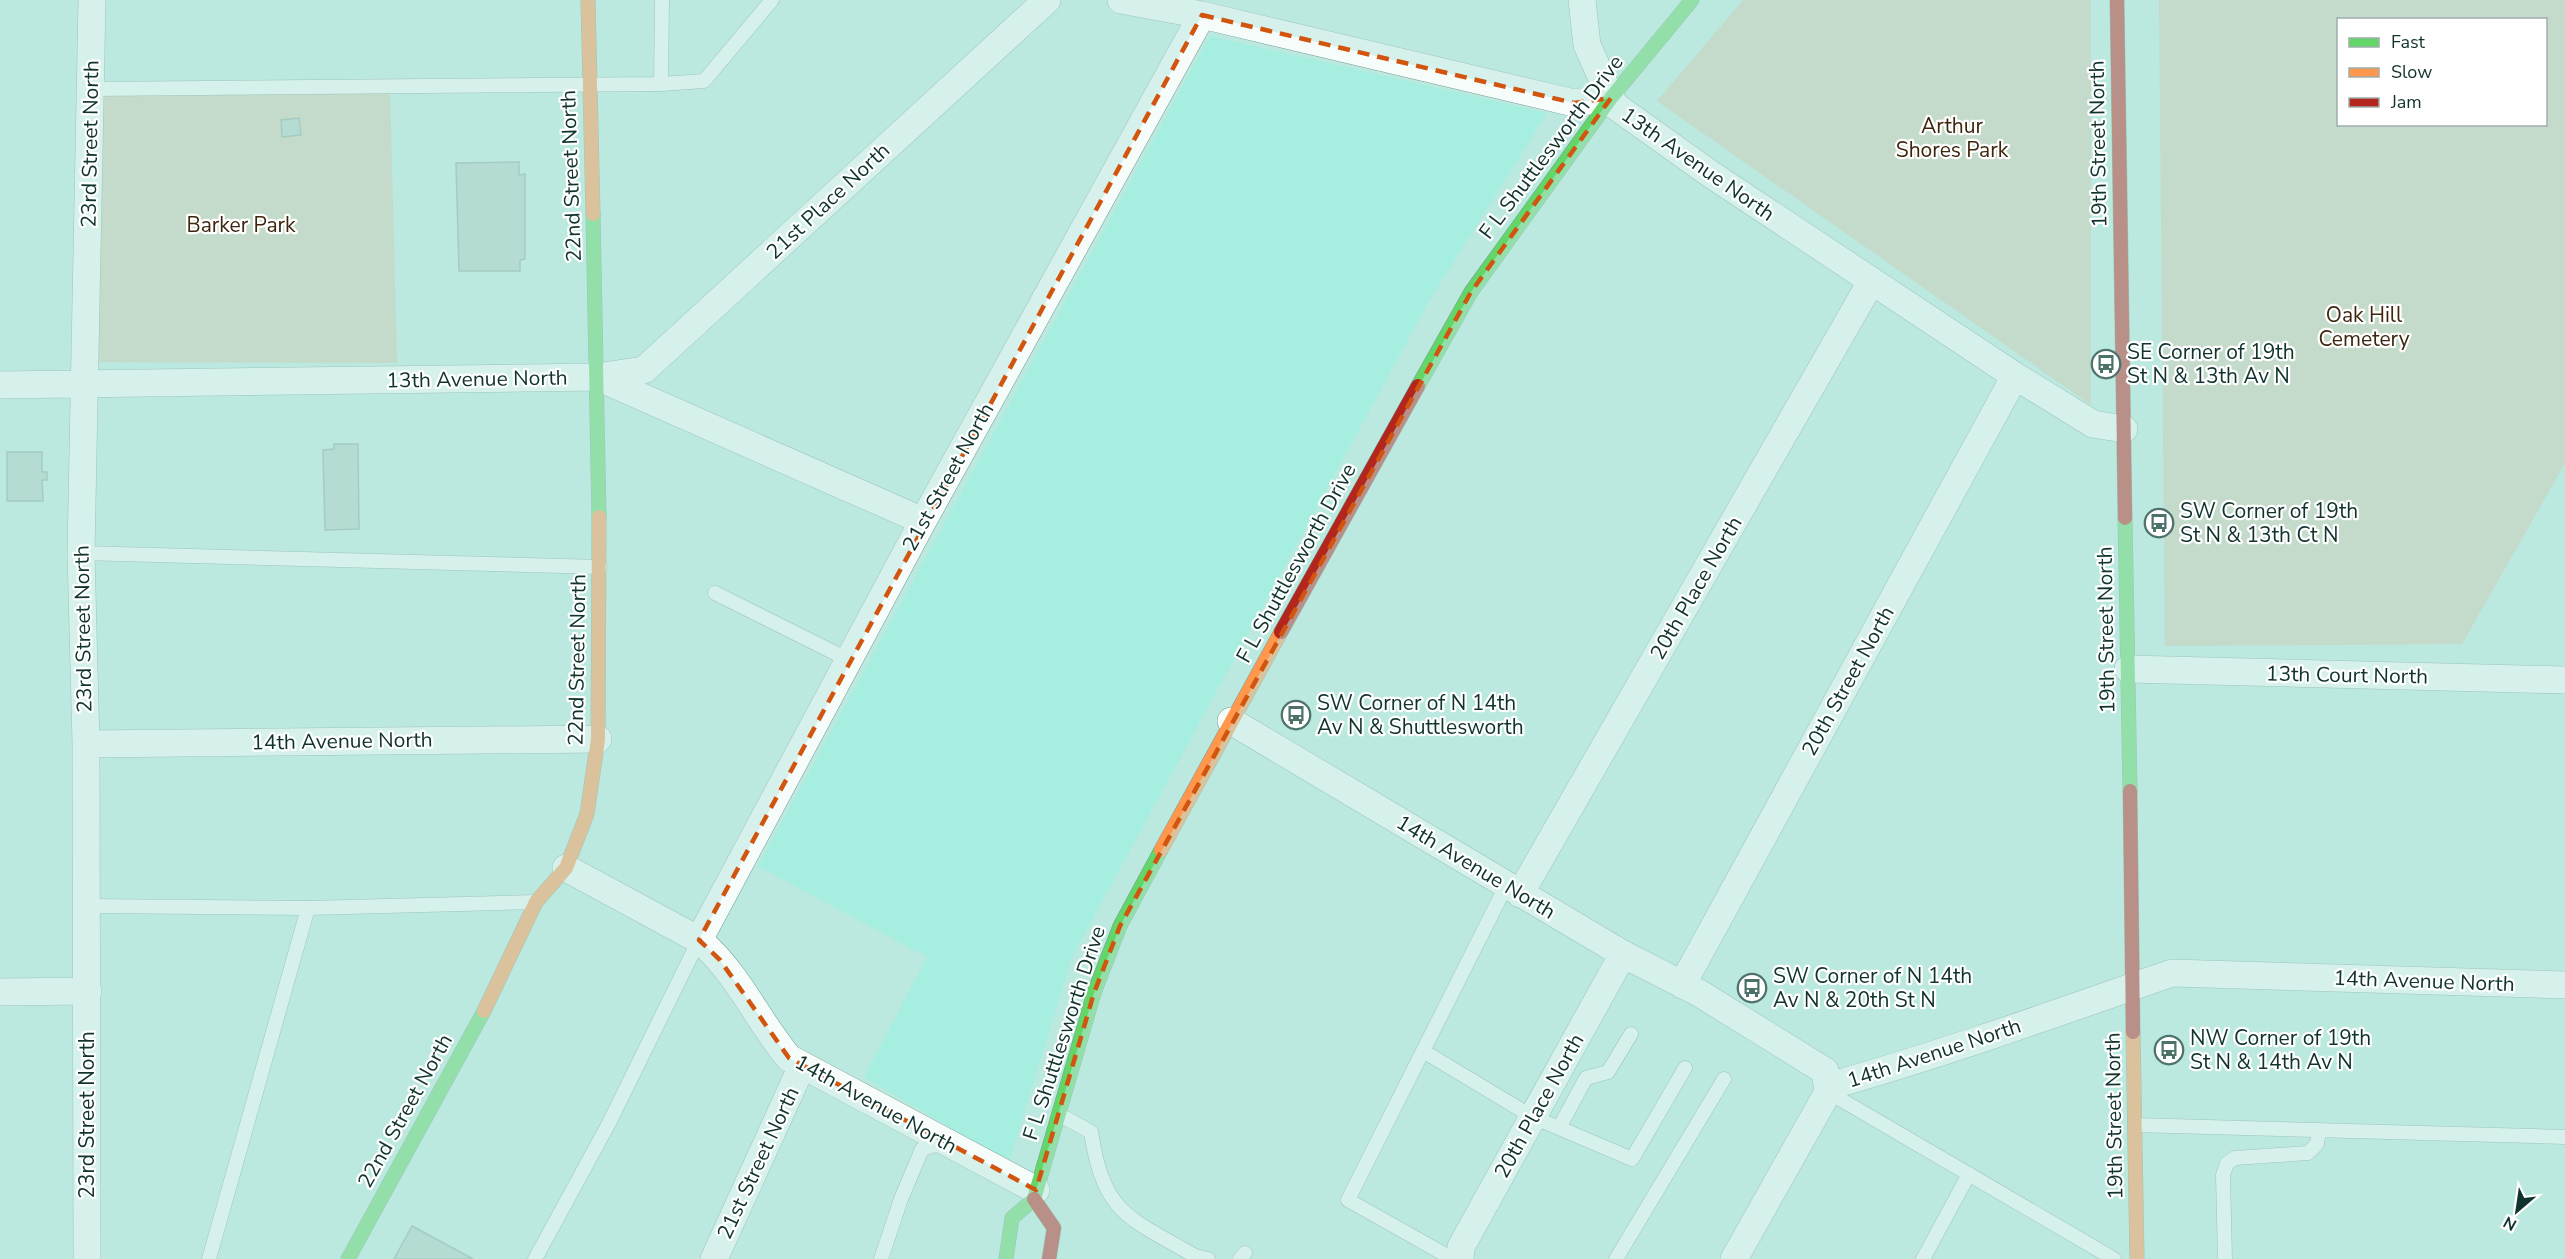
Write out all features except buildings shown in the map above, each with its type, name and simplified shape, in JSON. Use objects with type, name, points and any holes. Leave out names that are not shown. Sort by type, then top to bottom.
[{"type":"street","name":"23rd Street North","points":[[87,1259],[86,744],[81,553],[93,89],[93,0]]},
{"type":"street","name":"22nd Street North","points":[[348,1259],[493,995],[536,902],[566,868],[587,814],[598,739],[600,567],[588,0]]},
{"type":"street","name":"21st Place North","points":[[597,377],[644,370],[1047,0]]},
{"type":"street","name":"13th Avenue North","points":[[1121,0],[1203,15],[1574,103],[1611,98],[1614,105],[1709,172],[2015,376],[2093,424],[2124,429]]},
{"type":"street","points":[[1582,0],[1587,45],[1611,98]]},
{"type":"street","name":"F L Shuttlesworth Drive","points":[[1035,1195],[1094,993],[1120,926],[1231,721],[1471,292],[1611,98],[1692,0]]},
{"type":"street","name":"19th Street North","points":[[2117,0],[2138,1259]]},
{"type":"street","name":"21st Street North","points":[[699,940],[923,521],[1203,15]]},
{"type":"street","name":"20th Place North","points":[[1513,890],[1871,282]]},
{"type":"street","name":"20th Street North","points":[[1682,985],[2015,376]]},
{"type":"street","name":"13th Avenue North","points":[[0,385],[597,377],[923,521]]},
{"type":"street","name":"13th Court North","points":[[2128,669],[2565,680]]},
{"type":"street","name":"14th Avenue North","points":[[1231,721],[1513,890],[1623,954],[1682,985],[1825,1071],[1828,1092],[1840,1083],[2031,1022],[2172,973],[2565,985]]},
{"type":"street","name":"14th Avenue North","points":[[86,744],[598,739]]},
{"type":"street","name":"14th Avenue North","points":[[566,868],[699,940],[727,969],[754,1006],[772,1038],[789,1058],[946,1142],[1035,1195]]},
{"type":"street","name":"20th Place North","points":[[1460,1259],[1461,1247],[1623,954]]},
{"type":"street","points":[[0,992],[88,991]]},
{"type":"street","name":"21st Street North","points":[[714,1259],[801,1066]]},
{"type":"street","points":[[1734,1259],[1828,1092]]},
{"type":"street","points":[[1006,1259],[1012,1218],[1035,1195],[1054,1228],[1049,1259]]},
{"type":"lane","points":[[661,84],[662,0]]},
{"type":"lane","points":[[93,89],[589,85],[704,81],[772,0]]},
{"type":"lane","points":[[81,553],[600,567]]},
{"type":"lane","points":[[715,593],[849,660]]},
{"type":"lane","points":[[1453,1259],[1348,1200],[1423,1051],[1513,890]]},
{"type":"lane","points":[[87,906],[308,908],[536,902]]},
{"type":"lane","points":[[209,1259],[308,908]]},
{"type":"lane","points":[[535,1259],[609,1123],[699,940]]},
{"type":"lane","points":[[1559,1128],[1586,1078],[1608,1072],[1631,1034]]},
{"type":"lane","points":[[1423,1051],[1533,1117],[1632,1159],[1685,1068]]},
{"type":"lane","points":[[1616,1259],[1724,1079]]},
{"type":"lane","points":[[1828,1092],[2114,1259]]},
{"type":"lane","points":[[1060,1115],[1092,1132],[1095,1158],[1106,1190],[1124,1215],[1196,1256],[1208,1259]]},
{"type":"lane","points":[[2135,1125],[2565,1137]]},
{"type":"lane","points":[[2224,1259],[2223,1175],[2227,1163],[2235,1158],[2308,1153],[2317,1144],[2319,1130]]},
{"type":"lane","points":[[881,1259],[901,1199],[922,1149],[946,1142]]},
{"type":"lane","points":[[1923,1259],[1969,1174]]},
{"type":"highlighted area","points":[[1202,15],[1574,103],[1611,98],[1471,292],[1120,926],[1094,993],[1036,1190],[789,1058],[720,960],[699,940]]},
{"type":"shaded area","points":[[1210,36],[1547,113],[1428,303],[1072,957],[1009,1162],[864,1077],[927,957],[758,866]]},
{"type":"green space","name":"Arthur Shores Park","points":[[1743,0],[2091,0],[2091,405],[1657,101]]},
{"type":"green space","name":"Oak Hill Cemetery","points":[[2159,0],[2565,0],[2565,463],[2462,644],[2165,646]]},
{"type":"green space","name":"Barker Park","points":[[390,87],[397,363],[85,362],[93,89]]},
{"type":"traffic: fast","points":[[1418,386],[1471,292],[1611,98],[1692,0]]},
{"type":"traffic: fast","points":[[593,214],[599,517]]},
{"type":"traffic: fast","points":[[2125,518],[2130,791]]},
{"type":"traffic: fast","points":[[1006,1259],[1012,1218],[1034,1199],[1094,993],[1120,926],[1161,850]]},
{"type":"traffic: fast","points":[[348,1259],[484,1011]]},
{"type":"traffic: slow","points":[[588,0],[593,214]]},
{"type":"traffic: slow","points":[[484,1011],[536,902],[566,868],[587,814],[598,739],[599,517]]},
{"type":"traffic: slow","points":[[1161,850],[1281,632]]},
{"type":"traffic: slow","points":[[2133,1032],[2137,1259]]},
{"type":"traffic: jam","points":[[2117,0],[2125,518]]},
{"type":"traffic: jam","points":[[1281,632],[1418,386]]},
{"type":"traffic: jam","points":[[2130,791],[2133,1032]]},
{"type":"traffic: jam","points":[[1034,1199],[1054,1228],[1049,1259]]},
{"type":"place","name":"SE Corner of 19th St N & 13th Av N","points":[[2106,364]]},
{"type":"place","name":"SW Corner of 19th St N & 13th Ct N","points":[[2159,523]]},
{"type":"place","name":"SW Corner of N 14th Av N & Shuttlesworth","points":[[1296,715]]},
{"type":"place","name":"SW Corner of N 14th Av N & 20th St N","points":[[1752,988]]},
{"type":"place","name":"NW Corner of 19th St N & 14th Av N","points":[[2169,1050]]}]
